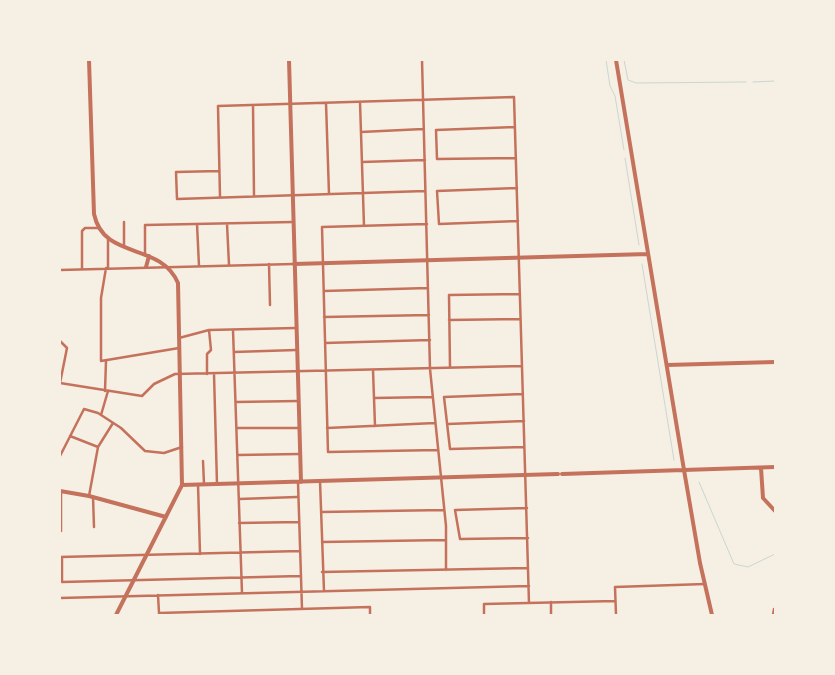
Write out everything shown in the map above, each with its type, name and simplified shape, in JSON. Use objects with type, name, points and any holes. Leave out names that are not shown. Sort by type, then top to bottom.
[{"type":"street","points":[[89,60],[94,214],[98,228],[108,239],[169,266],[178,283],[182,485],[117,615]]},
{"type":"street","points":[[289,60],[302,609]]},
{"type":"street","points":[[422,60],[430,369],[444,510],[446,570]]},
{"type":"street","points":[[616,60],[700,563],[712,615]]},
{"type":"street","points":[[220,197],[218,106],[514,97],[529,603]]},
{"type":"street","points":[[326,102],[328,194]]},
{"type":"street","points":[[360,102],[364,226]]},
{"type":"street","points":[[253,104],[254,196]]},
{"type":"street","points":[[515,127],[436,130],[437,159],[516,158]]},
{"type":"street","points":[[361,132],[424,129]]},
{"type":"street","points":[[362,162],[425,160]]},
{"type":"street","points":[[219,171],[176,172],[177,198],[425,191]]},
{"type":"street","points":[[517,188],[437,191],[439,224],[518,221]]},
{"type":"street","points":[[124,222],[124,247]]},
{"type":"street","points":[[146,267],[145,224],[293,222]]},
{"type":"street","points":[[197,224],[199,266]]},
{"type":"street","points":[[227,224],[229,265]]},
{"type":"street","points":[[426,224],[322,228],[328,452],[438,450]]},
{"type":"street","points":[[82,269],[82,231],[85,228],[98,228]]},
{"type":"street","points":[[108,239],[107,268],[101,298],[101,361],[179,348]]},
{"type":"street","points":[[60,270],[648,254]]},
{"type":"street","points":[[269,264],[270,305]]},
{"type":"street","points":[[324,291],[428,288]]},
{"type":"street","points":[[450,367],[449,295],[520,294]]},
{"type":"street","points":[[324,317],[429,314]]},
{"type":"street","points":[[449,320],[521,319]]},
{"type":"street","points":[[179,338],[210,330],[296,328]]},
{"type":"street","points":[[207,374],[210,330]]},
{"type":"street","points":[[234,330],[242,593]]},
{"type":"street","points":[[325,343],[430,340]]},
{"type":"street","points":[[60,341],[67,348],[60,383],[142,396],[163,379],[181,374],[297,373],[522,366]]},
{"type":"street","points":[[234,352],[296,350]]},
{"type":"street","points":[[101,415],[106,391],[106,361]]},
{"type":"street","points":[[667,365],[775,362]]},
{"type":"street","points":[[373,370],[375,426]]},
{"type":"street","points":[[214,374],[217,484]]},
{"type":"street","points":[[523,394],[444,397],[450,449],[524,447]]},
{"type":"street","points":[[374,398],[432,397]]},
{"type":"street","points":[[236,402],[298,401]]},
{"type":"street","points":[[60,456],[84,409],[101,415],[113,423],[145,451],[164,453],[182,447]]},
{"type":"street","points":[[447,424],[524,421]]},
{"type":"street","points":[[94,526],[91,496],[98,447],[113,423]]},
{"type":"street","points":[[327,428],[435,423]]},
{"type":"street","points":[[237,428],[299,428]]},
{"type":"street","points":[[70,436],[98,447]]},
{"type":"street","points":[[238,455],[299,454]]},
{"type":"street","points":[[203,461],[204,484]]},
{"type":"street","points":[[182,485],[775,467]]},
{"type":"street","points":[[761,468],[763,498],[775,511]]},
{"type":"street","points":[[320,480],[324,591]]},
{"type":"street","points":[[198,484],[200,554]]},
{"type":"street","points":[[61,531],[60,491],[91,496],[166,516]]},
{"type":"street","points":[[239,498],[298,496]]},
{"type":"street","points":[[527,508],[455,510],[460,539],[528,538]]},
{"type":"street","points":[[321,512],[444,510]]},
{"type":"street","points":[[239,523],[299,522]]},
{"type":"street","points":[[322,542],[446,540]]},
{"type":"street","points":[[300,552],[61,557],[62,582],[242,579],[300,576]]},
{"type":"street","points":[[322,572],[528,568]]},
{"type":"street","points":[[616,615],[615,587],[706,584]]},
{"type":"street","points":[[60,598],[302,590],[529,586]]},
{"type":"street","points":[[158,595],[159,614],[370,607],[370,615]]},
{"type":"street","points":[[484,615],[484,604],[615,600]]},
{"type":"street","points":[[551,602],[551,615]]},
{"type":"street","points":[[773,615],[775,608]]},
{"type":"street","points":[[264,610],[265,615]]},
{"type":"waterway","points":[[606,60],[610,86],[615,96],[624,150]]},
{"type":"waterway","points":[[624,60],[628,80],[636,83],[746,82]]},
{"type":"waterway","points":[[753,82],[775,81]]},
{"type":"waterway","points":[[625,158],[639,245]]},
{"type":"waterway","points":[[642,264],[674,460]]},
{"type":"waterway","points":[[699,482],[734,564],[748,567],[775,554]]}]
